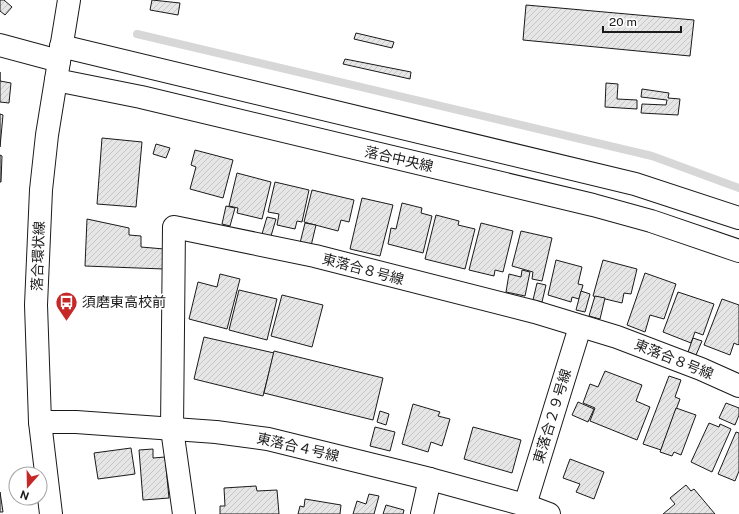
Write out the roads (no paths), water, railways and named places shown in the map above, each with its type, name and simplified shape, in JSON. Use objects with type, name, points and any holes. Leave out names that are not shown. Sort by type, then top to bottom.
[{"type":"street","name":"落合環状線","points":[[51,514],[40,422],[36,305],[41,190],[47,135],[69,0]]},
{"type":"street","points":[[0,45],[59,62],[636,184],[739,218]]},
{"type":"street","name":"落合中央線","points":[[59,62],[141,97],[593,206],[658,223],[739,251]]},
{"type":"street","name":"東落合８号線","points":[[172,429],[174,227],[315,256],[535,312],[580,327],[617,337],[701,369],[739,386]]},
{"type":"street","name":"東落合２９号線","points":[[525,505],[580,327]]},
{"type":"street","name":"東落合４号線","points":[[40,422],[76,422],[216,432],[268,439],[430,479],[525,505],[548,514]]},
{"type":"street","points":[[172,429],[184,514]]},
{"type":"street","points":[[422,514],[430,479]]},
{"type":"waterway","points":[[137,34],[652,156],[739,188]]},
{"type":"place","name":"須磨東高校前","points":[[67,322]]}]
